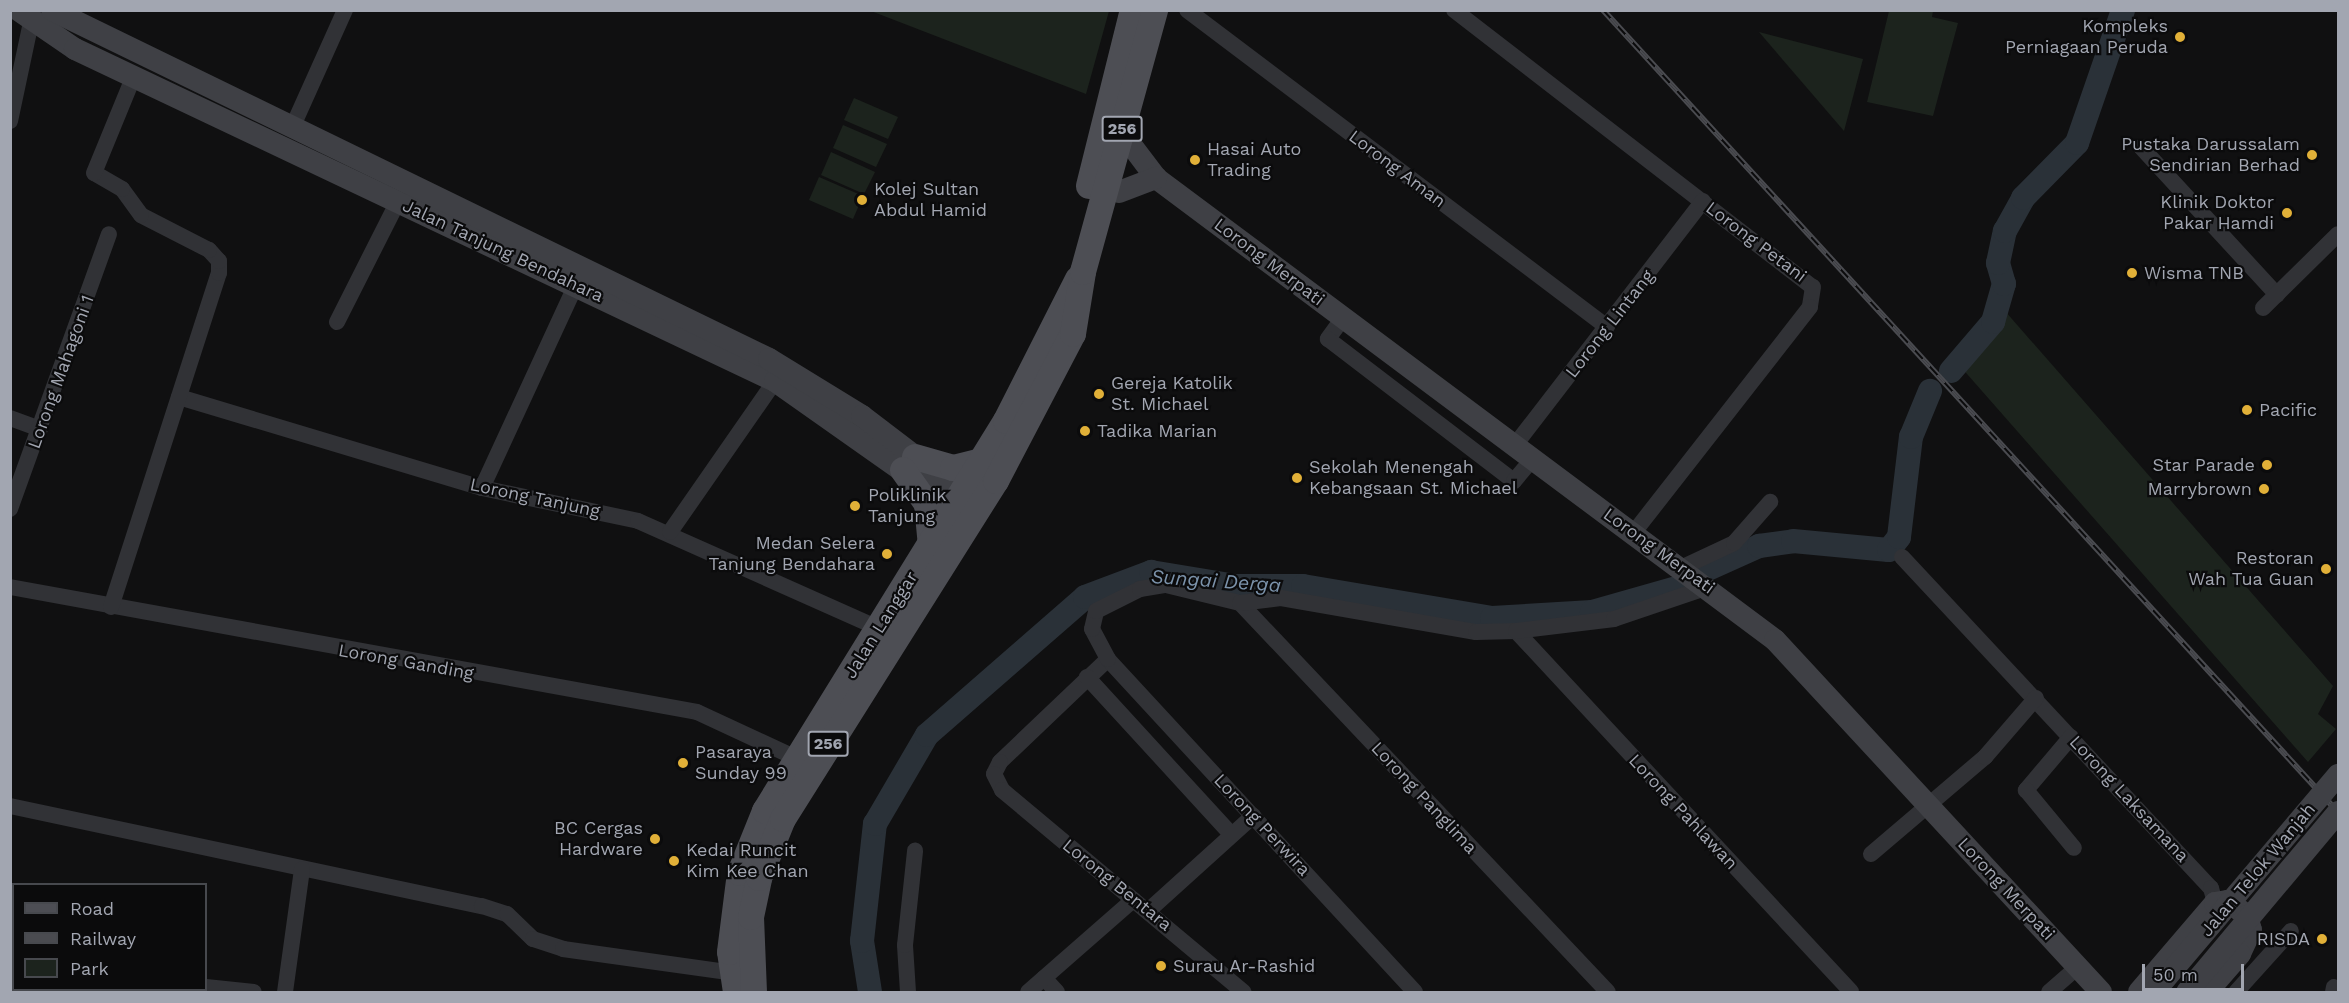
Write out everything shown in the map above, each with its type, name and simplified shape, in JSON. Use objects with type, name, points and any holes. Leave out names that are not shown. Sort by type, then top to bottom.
[{"type":"main road","name":"Jalan Tanjung Bendahara","points":[[52,10],[292,129],[769,359],[967,507]]},
{"type":"main road","points":[[1064,330],[1133,10]]},
{"type":"main road","name":"Jalan Langgar","points":[[754,993],[751,917],[759,878],[783,819],[967,507],[1064,330],[1083,272],[1155,10]]},
{"type":"main road","points":[[1064,330],[1119,192],[1170,10]]},
{"type":"main road","name":"Jalan Tanjung Bendahara","points":[[24,16],[133,78],[576,285],[775,381],[909,464]]},
{"type":"main road","name":"Lorong Merpati","points":[[1132,146],[1156,178],[1524,452],[1683,567],[1774,640],[2101,993]]},
{"type":"main road","points":[[1119,192],[1156,178]]},
{"type":"main road","name":"Jalan Langgar","points":[[734,983],[740,873],[794,758],[881,629],[931,547],[967,507],[982,461],[1064,330]]},
{"type":"main road","points":[[931,547],[927,504],[909,464],[953,468],[982,461]]},
{"type":"main road","name":"Jalan Telok Wanjah","points":[[2154,993],[2338,775]]},
{"type":"main road","name":"Jalan Telok Wanjah","points":[[2187,993],[2338,812]]},
{"type":"main road","points":[[2139,993],[2215,903],[2239,907],[2251,930],[2240,954],[2207,993]]},
{"type":"street","points":[[292,129],[345,10]]},
{"type":"street","name":"Lorong Aman","points":[[1187,10],[1607,327]]},
{"type":"street","name":"Lorong Petani","points":[[1454,10],[1810,282],[1815,294],[1634,532]]},
{"type":"street","points":[[10,121],[24,16]]},
{"type":"street","points":[[111,607],[219,261],[202,245],[141,215],[122,189],[94,173],[133,78]]},
{"type":"street","points":[[2141,147],[2277,296]]},
{"type":"street","points":[[337,322],[398,201]]},
{"type":"street","name":"Lorong Lintang","points":[[1343,318],[1328,339],[1514,481],[1524,452],[1607,327],[1703,201]]},
{"type":"street","name":"Lorong Mahagoni 1","points":[[10,509],[109,234]]},
{"type":"street","points":[[2263,308],[2338,234]]},
{"type":"street","points":[[482,488],[576,285]]},
{"type":"street","points":[[670,532],[775,381]]},
{"type":"street","name":"Lorong Tanjung","points":[[178,397],[482,488],[670,532],[881,629]]},
{"type":"street","points":[[10,418],[40,429]]},
{"type":"street","points":[[1683,567],[1734,543],[1770,502]]},
{"type":"street","name":"Lorong Laksamana","points":[[1902,557],[2211,888],[2215,903]]},
{"type":"street","points":[[1232,835],[1087,677],[1108,659],[1092,618],[1140,589],[1166,585],[1240,603],[1281,598],[1476,632],[1515,631],[1614,619],[1708,587]]},
{"type":"street","name":"Lorong Ganding","points":[[10,587],[697,712],[794,758]]},
{"type":"street","name":"Lorong Panglima","points":[[1240,603],[1608,993]]},
{"type":"street","name":"Lorong Pahlawan","points":[[1515,631],[1851,993]]},
{"type":"street","name":"Lorong Perwira","points":[[1108,659],[1415,993]]},
{"type":"street","name":"Lorong Bentara","points":[[1087,677],[994,774],[1002,790],[1244,993]]},
{"type":"street","points":[[1871,854],[1985,757],[2036,698]]},
{"type":"street","points":[[2071,737],[2025,790],[2074,848]]},
{"type":"street","points":[[10,806],[496,909],[533,939],[564,949],[734,983]]},
{"type":"street","points":[[1148,912],[1253,816]]},
{"type":"street","points":[[908,993],[905,945],[915,851]]},
{"type":"street","points":[[285,993],[302,869]]},
{"type":"street","points":[[1028,993],[1133,900]]},
{"type":"street","points":[[2236,993],[2291,931]]},
{"type":"street","points":[[2049,993],[2078,967]]},
{"type":"street","points":[[1044,978],[1057,993]]},
{"type":"street","points":[[207,987],[254,993]]},
{"type":"green space","points":[[871,11],[1109,11],[1086,94]]},
{"type":"green space","points":[[1889,11],[1933,11],[1932,17],[1958,23],[1933,116],[1867,102]]},
{"type":"green space","points":[[1759,32],[1863,59],[1844,131]]},
{"type":"green space","points":[[854,98],[898,117],[888,139],[844,120]]},
{"type":"green space","points":[[843,125],[887,144],[876,167],[833,148]]},
{"type":"green space","points":[[831,152],[875,172],[864,194],[821,175]]},
{"type":"green space","points":[[819,177],[863,196],[853,219],[809,200]]},
{"type":"green space","points":[[2005,311],[2333,686],[2318,714],[2336,729],[2308,762],[1960,366]]},
{"type":"waterway","name":"Sungai Derga","points":[[1951,371],[1993,322],[2004,284],[1998,263],[2005,231],[2023,198],[2077,143],[2123,10]]},
{"type":"waterway","name":"Sungai Derga","points":[[1701,572],[1759,546],[1793,541],[1889,550],[1899,537],[1911,437],[1930,391]]},
{"type":"waterway","name":"Sungai Derga","points":[[870,992],[862,941],[875,824],[927,735],[1085,597],[1151,572],[1236,586],[1303,586],[1492,618],[1592,612],[1684,586]]},
{"type":"railway","points":[[1603,10],[2338,812]]},
{"type":"place","name":"Kompleks Perniagaan Peruda","points":[[2180,37]]},
{"type":"place","name":"Pustaka Darussalam Sendirian Berhad","points":[[2312,155]]},
{"type":"place","name":"Hasai Auto Trading","points":[[1195,160]]},
{"type":"place","name":"Kolej Sultan Abdul Hamid","points":[[862,200]]},
{"type":"place","name":"Klinik Doktor Pakar Hamdi","points":[[2287,213]]},
{"type":"place","name":"Wisma TNB","points":[[2132,273]]},
{"type":"place","name":"Gereja Katolik St. Michael","points":[[1099,394]]},
{"type":"place","name":"Pacific","points":[[2247,410]]},
{"type":"place","name":"Tadika Marian","points":[[1085,431]]},
{"type":"place","name":"Star Parade","points":[[2267,465]]},
{"type":"place","name":"Sekolah Menengah Kebangsaan St. Michael","points":[[1297,478]]},
{"type":"place","name":"Marrybrown","points":[[2264,489]]},
{"type":"place","name":"Poliklinik Tanjung","points":[[855,506]]},
{"type":"place","name":"Medan Selera Tanjung Bendahara","points":[[887,554]]},
{"type":"place","name":"Restoran Wah Tua Guan","points":[[2326,569]]},
{"type":"place","name":"Pasaraya Sunday 99","points":[[683,763]]},
{"type":"place","name":"BC Cergas Hardware","points":[[655,839]]},
{"type":"place","name":"Kedai Runcit Kim Kee Chan","points":[[674,861]]},
{"type":"place","name":"RISDA","points":[[2322,939]]},
{"type":"place","name":"Surau Ar-Rashid","points":[[1161,966]]}]
